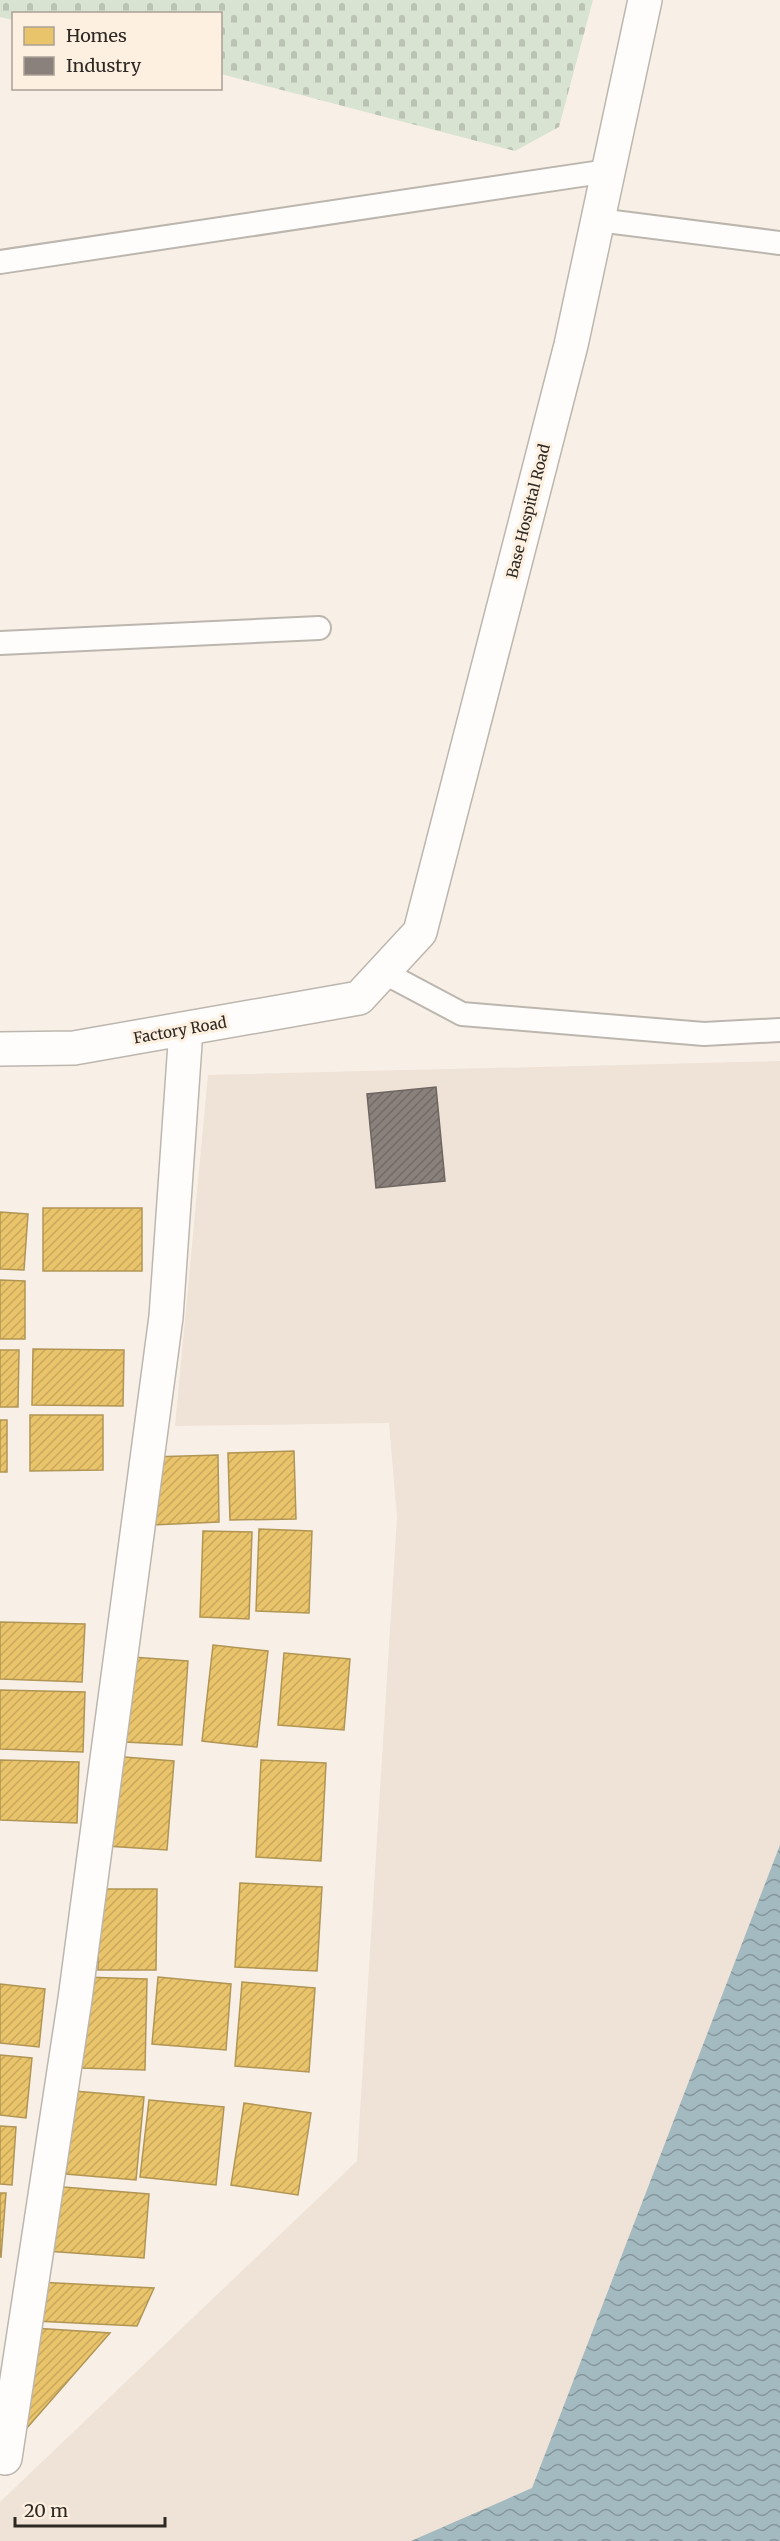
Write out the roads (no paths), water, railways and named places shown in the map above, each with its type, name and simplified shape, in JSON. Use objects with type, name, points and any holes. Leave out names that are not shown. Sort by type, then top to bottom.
[{"type":"street","name":"Base Hospital Road","points":[[359,998],[420,932],[571,345],[645,0]]},
{"type":"street","name":"Factory Road","points":[[0,1049],[74,1048],[359,998]]},
{"type":"street","points":[[5,2458],[75,1999],[166,1317],[186,1029]]},
{"type":"lane","points":[[0,262],[608,171]]},
{"type":"lane","points":[[598,220],[780,243]]},
{"type":"lane","points":[[0,643],[319,628]]},
{"type":"lane","points":[[383,972],[462,1014],[704,1034],[780,1030]]},
{"type":"water","points":[[780,1845],[780,2541],[411,2541],[532,2488]]}]
